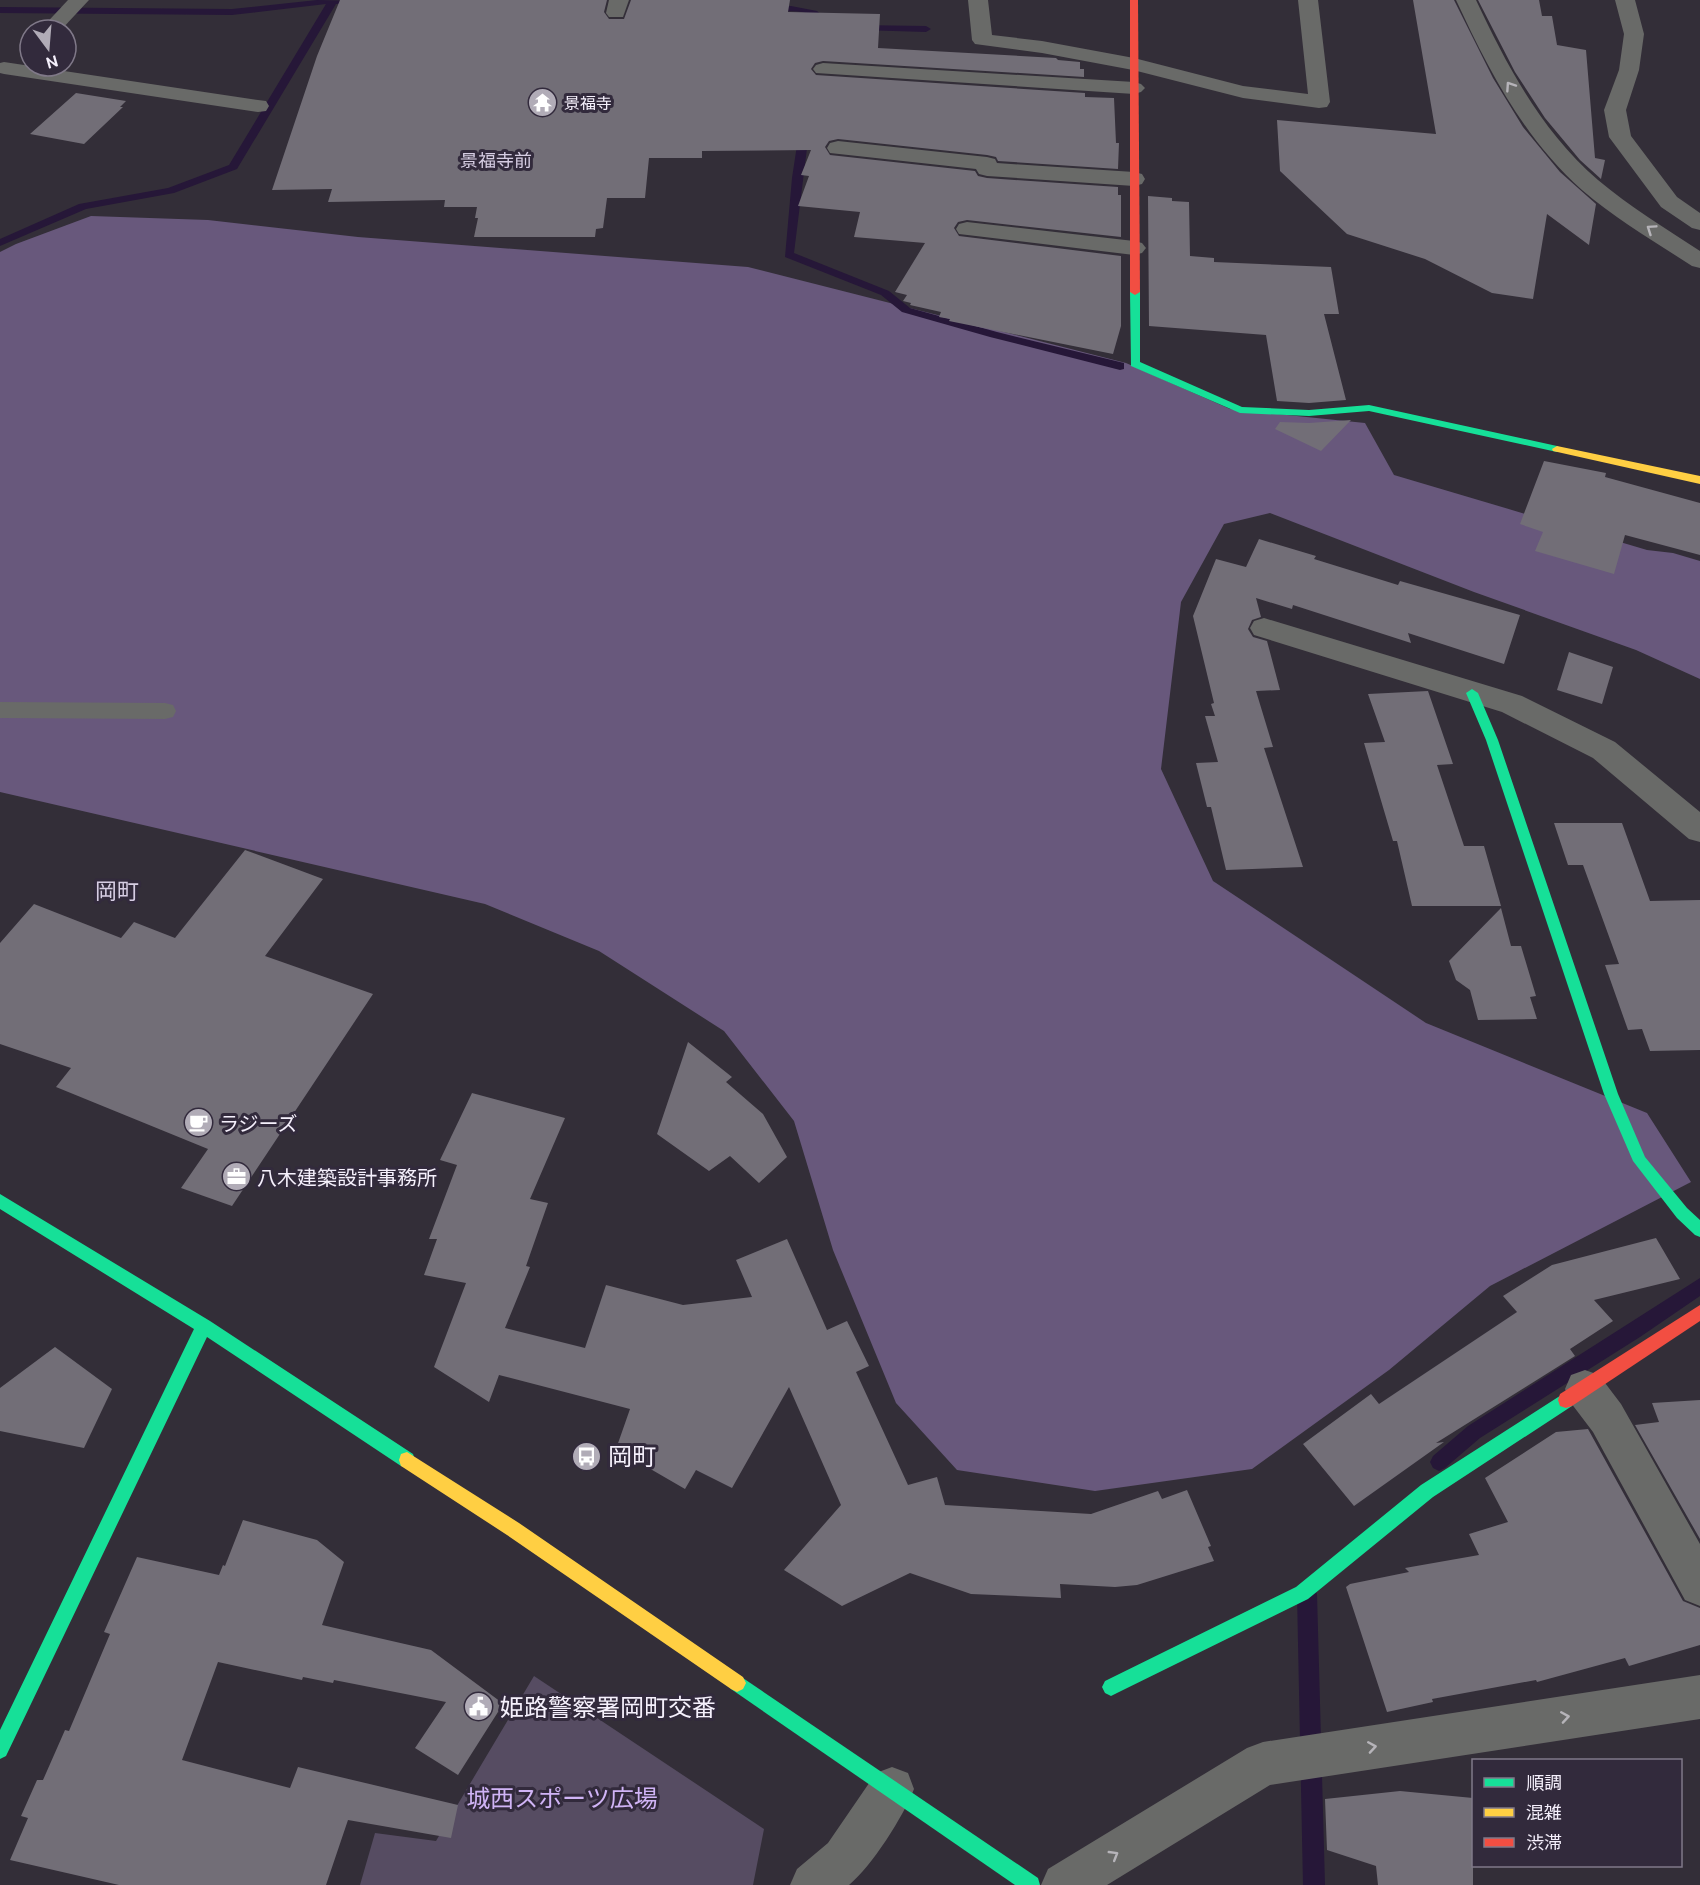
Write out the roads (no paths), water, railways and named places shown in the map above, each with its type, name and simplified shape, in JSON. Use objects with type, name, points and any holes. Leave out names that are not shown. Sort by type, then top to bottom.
[{"type":"street","points":[[978,0],[982,40],[1042,46],[1134,64],[1243,92],[1319,102],[1308,0]]},
{"type":"street","points":[[1134,0],[1135,364],[1240,410],[1310,413],[1370,408],[1700,480]]},
{"type":"street","points":[[1466,0],[1507,84],[1546,136],[1578,173],[1603,195],[1700,261]]},
{"type":"street","points":[[1625,0],[1634,34],[1629,70],[1615,110],[1620,138],[1669,202],[1700,223]]},
{"type":"street","points":[[62,18],[73,7]]},
{"type":"street","points":[[2,70],[18,59]]},
{"type":"street","points":[[823,69],[1134,88]]},
{"type":"street","points":[[2,70],[258,106]]},
{"type":"street","points":[[838,148],[987,164],[987,170],[1134,179]]},
{"type":"street","points":[[967,229],[1134,248]]},
{"type":"street","points":[[1264,628],[1512,704],[1604,750],[1700,830]]},
{"type":"street","points":[[1472,693],[1492,740],[1611,1094],[1640,1161],[1682,1213],[1700,1230]]},
{"type":"street","points":[[0,1200],[204,1326],[513,1530],[1031,1885]]},
{"type":"street","points":[[1111,1687],[1306,1590],[1427,1491],[1700,1312]]},
{"type":"street","points":[[0,1750],[204,1326]]},
{"type":"street","points":[[1585,1389],[1608,1418],[1700,1585]]},
{"type":"street","points":[[1064,1885],[1263,1764],[1700,1697]]},
{"type":"street","points":[[813,1885],[844,1859],[892,1789]]},
{"type":"lane","points":[[0,710],[165,711]]},
{"type":"waterway","points":[[0,10],[232,12],[333,1]]},
{"type":"waterway","points":[[0,243],[83,206],[170,191],[233,167],[333,1]]},
{"type":"waterway","points":[[333,1],[360,1]]},
{"type":"waterway","points":[[768,10],[807,11],[814,13],[823,23],[830,26]]},
{"type":"waterway","points":[[860,27],[926,29]]},
{"type":"waterway","points":[[804,132],[789,255],[885,293],[906,310],[994,335],[1120,366]]},
{"type":"waterway","points":[[1439,1462],[1474,1432],[1634,1331],[1700,1286]]},
{"type":"waterway","points":[[1307,1594],[1314,1885]]},
{"type":"place","name":"景福寺","points":[[543,103]]},
{"type":"place","name":"ラジーズ","points":[[198,1123]]},
{"type":"place","name":"八木建築設計事務所","points":[[236,1177]]},
{"type":"place","name":"岡町","points":[[587,1456]]},
{"type":"place","name":"姫路警察署岡町交番","points":[[479,1707]]},
{"type":"district","name":"景福寺前","points":[[496,160]]},
{"type":"district","name":"岡町","points":[[117,890]]},
{"type":"park label","name":"城西スポーツ広場","points":[[562,1798]]}]
